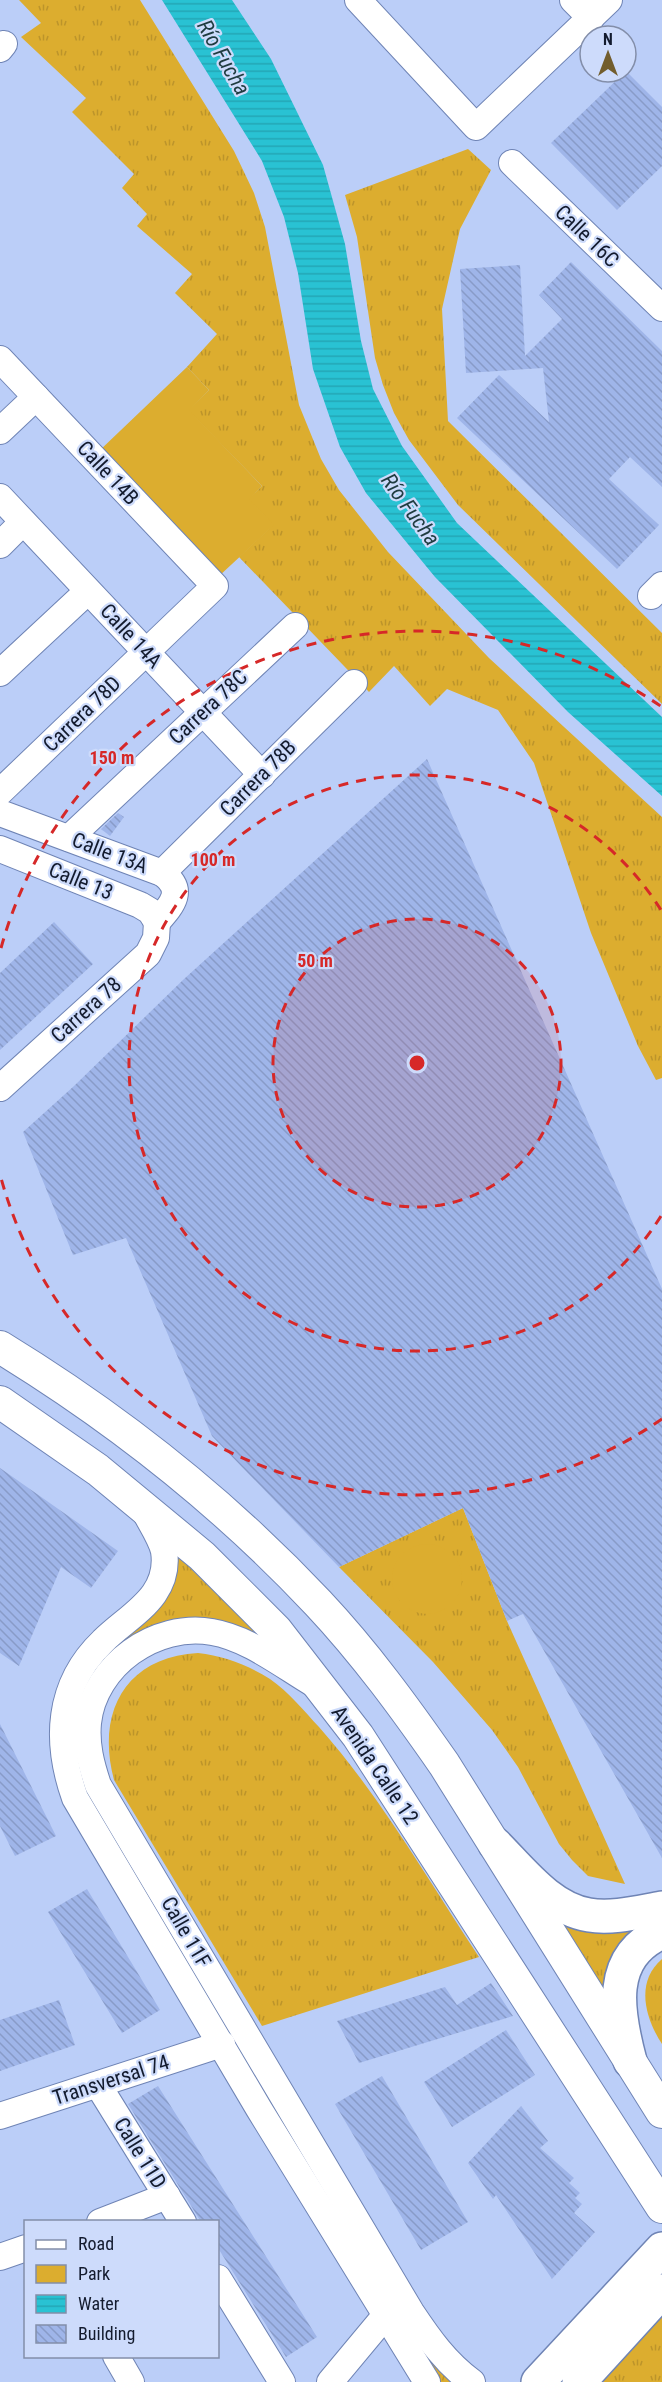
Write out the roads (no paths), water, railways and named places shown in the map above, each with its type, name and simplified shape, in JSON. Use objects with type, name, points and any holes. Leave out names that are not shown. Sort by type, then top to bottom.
[{"type":"highway","points":[[495,1844],[549,1898],[572,1911],[590,1916],[609,1916],[662,1908]]},
{"type":"highway","points":[[630,2061],[621,2027],[619,2002],[622,1978],[629,1958],[643,1941],[662,1932]]},
{"type":"highway","points":[[538,2382],[662,2248]]},
{"type":"highway","points":[[579,2382],[662,2291]]},
{"type":"main road","points":[[0,1347],[150,1450],[261,1545],[319,1604],[405,1708],[444,1764],[662,2112]]},
{"type":"main road","name":"Avenida Calle 12","points":[[0,1402],[98,1470],[229,1580],[276,1630],[325,1691],[394,1790],[662,2207]]},
{"type":"street","points":[[358,0],[476,127],[609,0]]},
{"type":"street","points":[[573,0],[591,18]]},
{"type":"street","name":"Calle 16C","points":[[512,163],[662,308]]},
{"type":"street","name":"Calle 14B","points":[[0,359],[215,586]]},
{"type":"street","points":[[0,431],[36,397]]},
{"type":"street","name":"Calle 14A","points":[[0,497],[262,775]]},
{"type":"street","points":[[0,545],[23,522]]},
{"type":"street","name":"Carrera 78D","points":[[0,792],[215,586]]},
{"type":"street","points":[[0,673],[88,591]]},
{"type":"street","name":"Carrera 78C","points":[[69,838],[295,626]]},
{"type":"street","name":"Carrera 78B","points":[[162,873],[354,683]]},
{"type":"street","name":"Calle 13A","points":[[0,813],[162,873],[173,880],[176,891],[171,907],[157,922]]},
{"type":"street","name":"Calle 13","points":[[0,849],[140,905],[150,911],[157,922]]},
{"type":"street","name":"Carrera 78","points":[[0,1088],[148,954],[156,938],[157,922]]},
{"type":"street","name":"Calle 11F","points":[[144,1509],[164,1551],[163,1571],[158,1587],[147,1605],[102,1641],[81,1668],[70,1692],[63,1719],[62,1744],[66,1771],[75,1798],[385,2316],[427,2382]]},
{"type":"street","name":"Calle 11F","points":[[325,1691],[237,1639],[211,1631],[185,1631],[159,1636],[138,1647],[120,1661],[105,1678],[88,1720],[91,1765],[98,1785],[411,2312],[442,2355],[472,2382]]},
{"type":"street","name":"Transversal 74","points":[[0,2116],[222,2044]]},
{"type":"street","name":"Calle 11D","points":[[98,2085],[182,2220]]},
{"type":"street","points":[[105,2220],[167,2196]]},
{"type":"street","points":[[0,2257],[24,2249]]},
{"type":"street","points":[[219,2280],[282,2382]]},
{"type":"street","points":[[330,2382],[385,2316]]},
{"type":"street","points":[[117,2358],[130,2382]]},
{"type":"water","name":"Río Fucha","points":[[162,0],[232,0],[271,59],[323,165],[345,244],[361,341],[373,389],[402,446],[457,523],[662,717],[662,796],[568,712],[435,577],[366,493],[340,447],[313,369],[298,273],[284,217],[262,161]]}]
